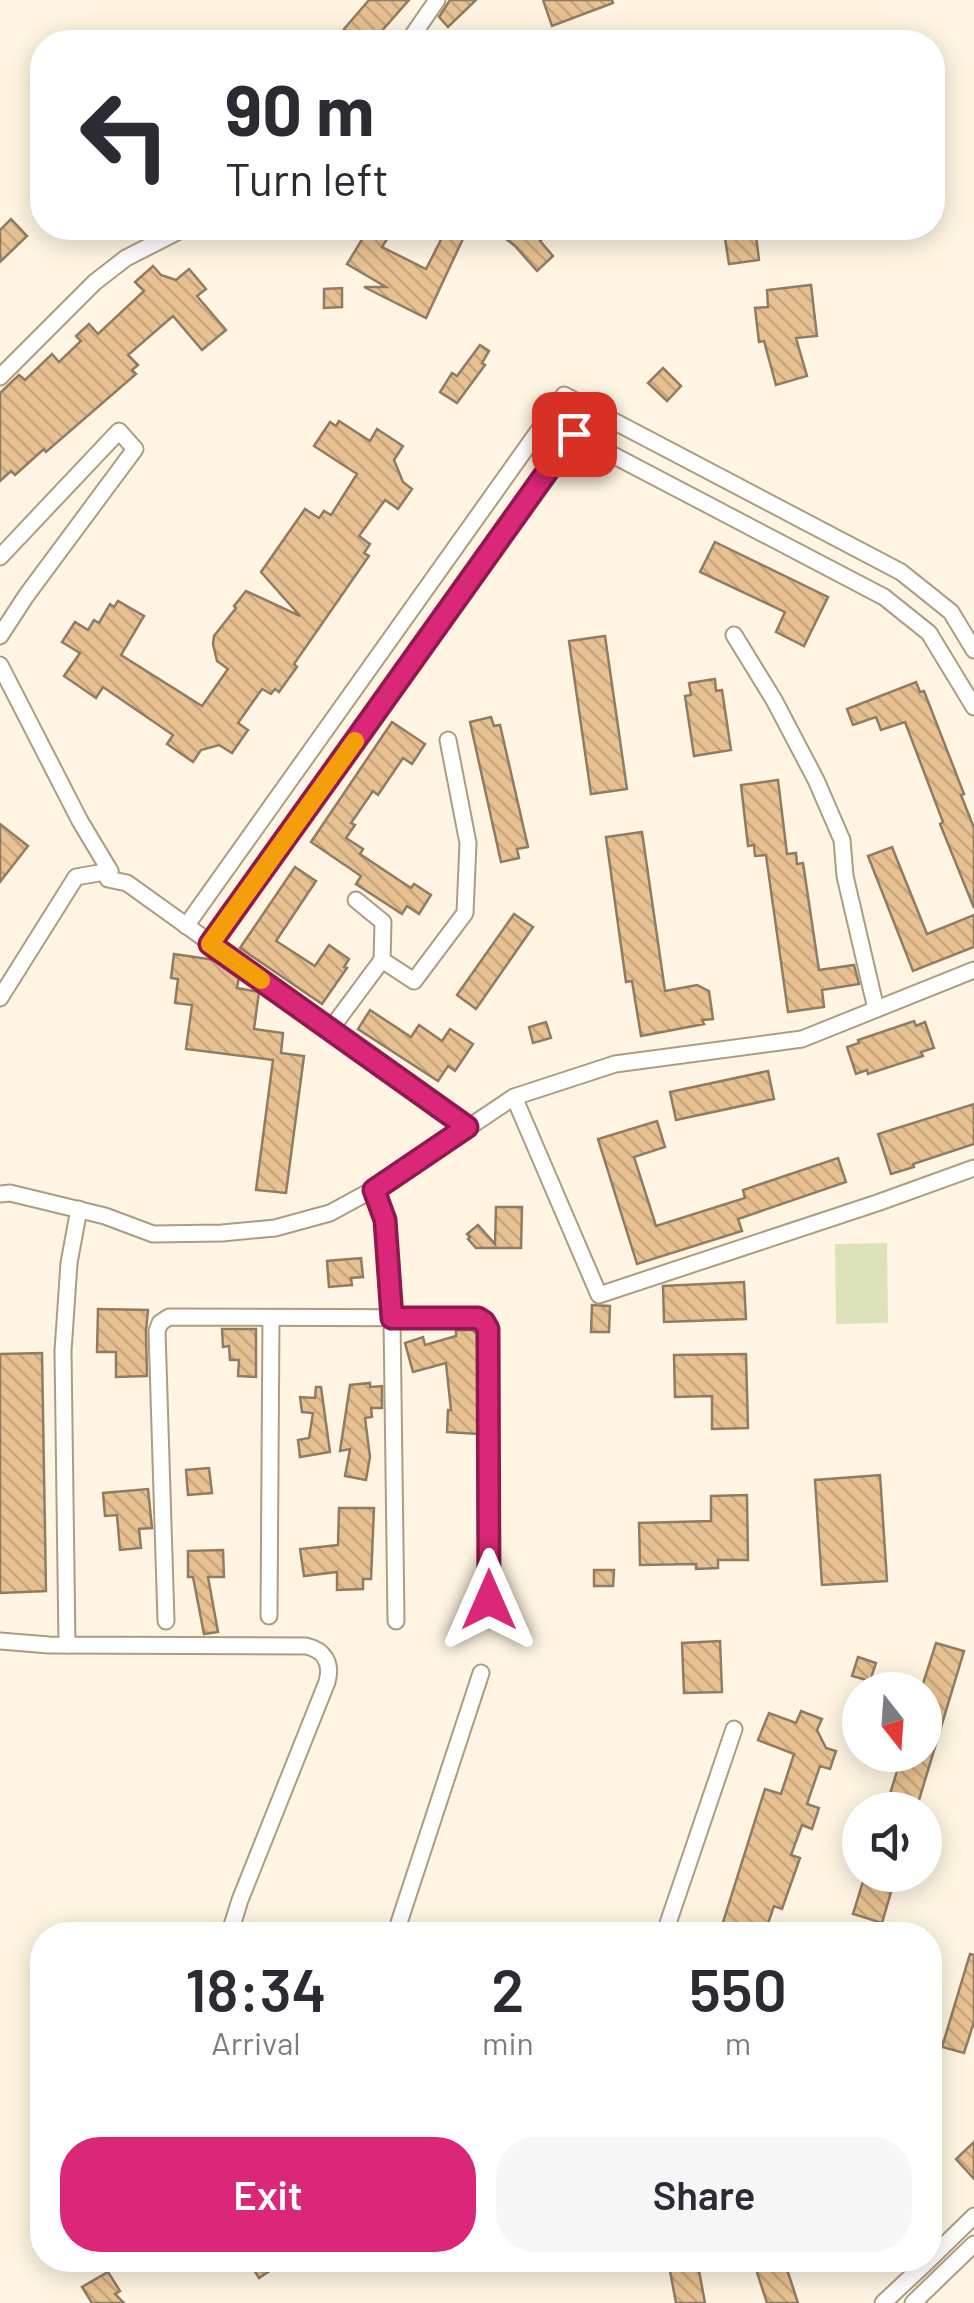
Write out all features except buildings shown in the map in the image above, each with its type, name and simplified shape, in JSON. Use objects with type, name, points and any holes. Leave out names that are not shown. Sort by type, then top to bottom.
[{"type":"street","points":[[416,30],[437,0]]},
{"type":"street","points":[[0,377],[95,282],[126,258],[161,240]]},
{"type":"street","points":[[186,926],[564,396],[901,572],[951,612],[974,650]]},
{"type":"street","points":[[210,944],[591,410]]},
{"type":"street","points":[[546,420],[884,597],[929,633],[973,704]]},
{"type":"street","points":[[0,556],[119,431],[136,449],[0,636]]},
{"type":"street","points":[[734,635],[774,700],[842,840],[845,876],[876,1009]]},
{"type":"street","points":[[0,665],[80,821],[110,870],[108,878],[127,882],[467,1127]]},
{"type":"street","points":[[382,960],[414,981],[465,913],[468,843],[448,740]]},
{"type":"street","points":[[0,998],[76,876],[110,870]]},
{"type":"street","points":[[330,1030],[382,960],[383,922],[356,900]]},
{"type":"street","points":[[0,1194],[10,1193],[105,1216],[153,1234],[275,1228],[330,1213],[374,1190],[514,1097],[615,1064],[802,1040],[974,970]]},
{"type":"street","points":[[514,1097],[599,1296],[974,1168]]},
{"type":"street","points":[[374,1190],[385,1220],[392,1318],[396,1621]]},
{"type":"street","points":[[67,1645],[63,1336],[69,1263],[79,1210]]},
{"type":"street","points":[[166,1621],[158,1326],[169,1318],[478,1318],[484,1322],[488,1329],[489,1600]]},
{"type":"street","points":[[269,1616],[271,1318]]},
{"type":"street","points":[[0,1640],[67,1645],[306,1646],[326,1658],[327,1682],[232,1922]]},
{"type":"street","points":[[399,1922],[481,1673]]},
{"type":"street","points":[[668,1922],[734,1729]]},
{"type":"street","points":[[942,2247],[974,2216]]},
{"type":"street","points":[[913,2303],[974,2244]]},
{"type":"street","points":[[883,2303],[915,2272]]},
{"type":"green space","points":[[887,1243],[888,1323],[836,1324],[835,1244]]},
{"type":"slow traffic","points":[[261,980],[210,944],[355,741]]},
{"type":"route","points":[[489,1600],[488,1329],[478,1318],[392,1318],[385,1220],[374,1190],[467,1127],[210,944],[574,434]]}]
